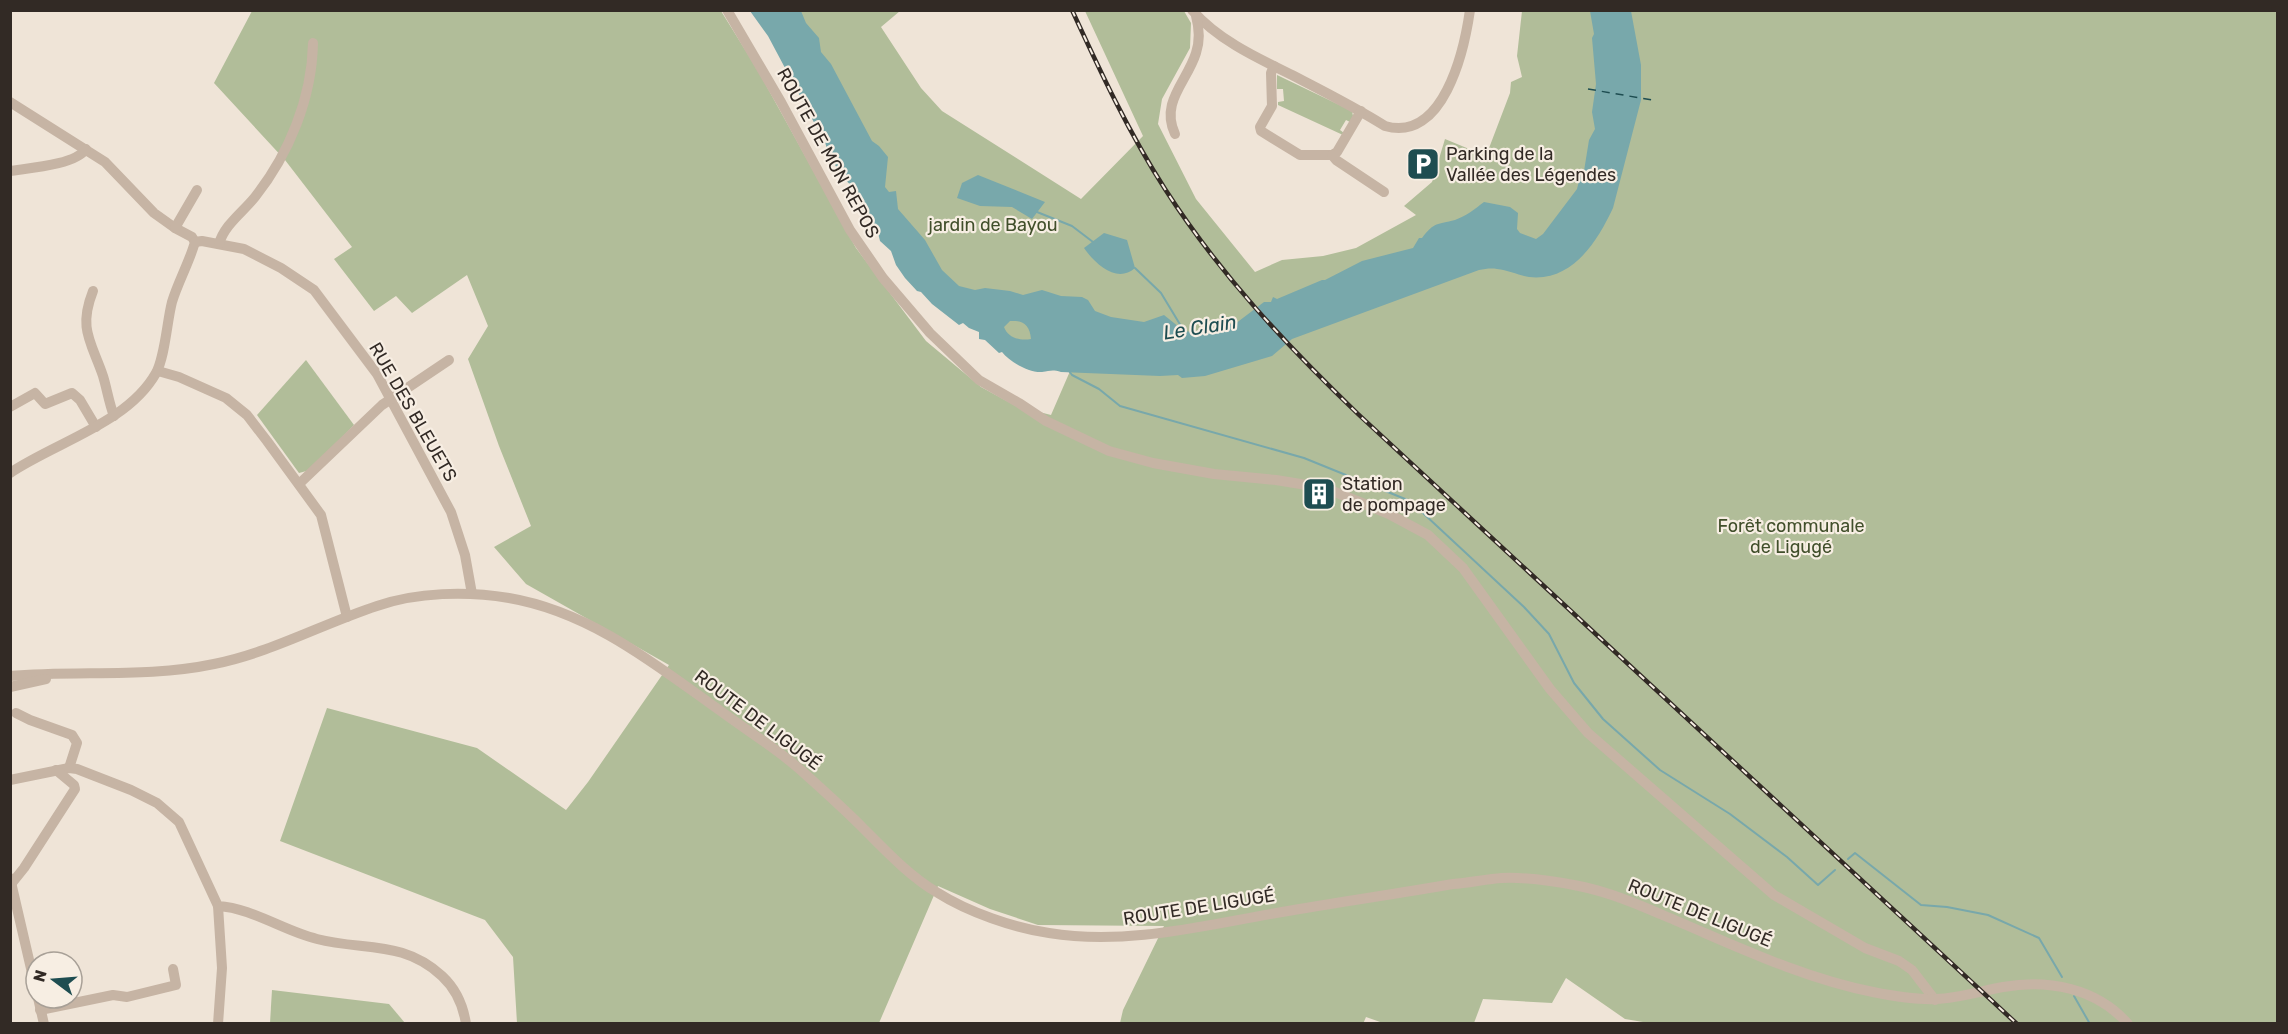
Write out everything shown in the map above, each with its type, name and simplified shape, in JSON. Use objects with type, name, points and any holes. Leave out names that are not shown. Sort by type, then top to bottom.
[{"type":"street","name":"ROUTE DE MON REPOS","points":[[727,10],[771,84],[850,230],[883,278],[907,307],[979,380],[1046,421],[1108,451],[1184,470],[1302,483],[1325,488],[1389,514],[1428,535],[1463,567],[1550,689],[1588,733],[1773,896],[1865,948],[1912,970]]},
{"type":"street","points":[[1194,13],[1227,40],[1385,126],[1408,128],[1429,116],[1439,105],[1449,86],[1470,10]]},
{"type":"street","points":[[1175,134],[1170,123],[1170,107],[1197,52],[1198,26],[1194,13]]},
{"type":"street","points":[[219,244],[222,234],[267,181],[285,150],[308,90],[313,43]]},
{"type":"street","points":[[1274,66],[1271,73],[1272,106],[1260,127],[1300,156],[1332,155],[1337,152],[1361,111]]},
{"type":"street","points":[[10,102],[105,162],[154,213],[192,237],[195,242],[172,303],[158,371],[148,386],[114,416],[44,452],[10,473]]},
{"type":"street","points":[[10,171],[68,160],[83,153],[86,149]]},
{"type":"street","points":[[1332,155],[1384,192]]},
{"type":"street","points":[[175,228],[197,190]]},
{"type":"street","name":"RUE DES BLEUETS","points":[[195,242],[202,241],[244,249],[258,255],[314,290],[377,374],[451,512],[465,555],[472,594]]},
{"type":"street","points":[[93,291],[88,304],[86,320],[87,340],[102,375],[114,416]]},
{"type":"street","points":[[299,484],[390,399],[449,360]]},
{"type":"street","points":[[158,371],[179,377],[226,398],[247,415],[299,484],[324,524],[346,617]]},
{"type":"street","points":[[10,407],[35,393],[45,404],[72,393],[80,400],[96,427]]},
{"type":"street","name":"ROUTE DE LIGUGÉ","points":[[10,676],[178,670],[216,664],[248,655],[380,604],[411,598],[472,594],[509,598],[549,608],[622,642],[799,768],[899,863],[937,893],[999,920],[1046,933],[1092,938],[1159,934],[1453,884],[1502,878],[1541,880],[1611,894],[1780,963],[1828,980],[1873,992],[1935,1000],[2023,984],[2059,986],[2081,992],[2103,1002],[2128,1023]]},
{"type":"street","name":"ROUTE DE LIGUGÉ","points":[[10,687],[70,674]]},
{"type":"street","points":[[16,713],[72,735],[77,743],[69,768]]},
{"type":"street","points":[[10,780],[69,768],[84,771],[157,803],[179,822],[218,906],[222,968],[218,1023]]},
{"type":"street","points":[[27,950],[11,881],[24,868],[75,789],[74,785],[56,770]]},
{"type":"street","points":[[218,906],[240,910],[318,939],[410,954],[433,968],[449,982],[464,1008],[466,1023]]},
{"type":"street","points":[[84,1001],[113,995],[127,997],[176,986],[173,969]]},
{"type":"street","points":[[1912,970],[1917,978],[1912,998]]},
{"type":"street","points":[[1912,970],[1935,1000]]},
{"type":"street","points":[[40,1010],[44,1023]]},
{"type":"green space","name":"Forêt communale de Ligugé","points":[[252,11],[721,11],[757,69],[856,248],[926,341],[981,387],[1016,406],[1051,415],[1074,362],[1005,340],[917,253],[791,11],[900,11],[881,27],[921,88],[942,111],[1081,199],[1143,136],[1085,11],[1184,11],[1191,23],[1190,48],[1162,99],[1158,124],[1196,199],[1255,272],[1282,260],[1323,256],[1356,248],[1416,215],[1404,206],[1432,182],[1445,139],[1486,156],[1510,93],[1511,82],[1522,77],[1517,56],[1522,11],[2275,11],[2278,15],[2277,1023],[1649,1023],[1625,1019],[1566,978],[1552,1003],[1483,999],[1474,1023],[1383,1023],[1366,1017],[1363,1024],[1120,1023],[1123,1010],[1164,926],[1038,925],[990,909],[938,886],[879,1023],[517,1023],[513,957],[485,920],[280,841],[327,708],[477,748],[566,810],[669,665],[526,584],[494,547],[531,526],[468,359],[488,326],[467,275],[412,313],[396,296],[374,311],[334,259],[352,247],[285,160],[214,83]]},
{"type":"green space","points":[[1277,75],[1352,111],[1353,116],[1350,122],[1346,120],[1340,130],[1344,133],[1343,135],[1278,105],[1278,102],[1284,101],[1283,89],[1277,89]]},
{"type":"green space","points":[[306,360],[354,425],[310,470],[299,473],[257,415]]},
{"type":"green space","points":[[272,990],[389,1004],[405,1023],[270,1023]]},
{"type":"water","points":[[750,11],[801,11],[806,23],[819,38],[821,52],[831,64],[872,141],[888,157],[885,187],[889,192],[896,191],[898,209],[925,240],[942,270],[959,286],[975,290],[985,288],[1010,291],[1023,295],[1042,290],[1061,296],[1082,297],[1088,300],[1095,311],[1111,317],[1144,322],[1164,315],[1184,331],[1202,333],[1222,324],[1235,324],[1264,302],[1271,302],[1273,297],[1277,299],[1325,280],[1362,261],[1413,248],[1419,238],[1422,238],[1433,226],[1455,220],[1484,202],[1510,207],[1518,213],[1517,229],[1520,233],[1536,239],[1543,234],[1577,189],[1581,173],[1584,171],[1589,140],[1595,129],[1592,112],[1596,84],[1592,38],[1594,34],[1590,11],[1631,11],[1641,65],[1641,100],[1613,208],[1591,246],[1570,266],[1558,273],[1544,277],[1529,277],[1501,270],[1479,270],[1292,339],[1272,356],[1205,376],[1182,378],[1178,375],[1053,370],[1037,372],[1020,366],[1002,352],[999,353],[985,340],[979,339],[979,332],[963,323],[959,325],[917,291],[905,278],[896,265],[891,251],[880,241],[878,233],[851,192],[852,186],[843,178],[826,150],[826,145],[768,36]],"holes":[[[1010,321],[1025,324],[1031,339],[1023,340],[1008,334],[1004,327]]]},
{"type":"water","points":[[978,175],[1045,202],[1032,219],[1012,207],[980,206],[957,198],[962,183]]},
{"type":"water","points":[[1104,233],[1127,240],[1135,268],[1121,274],[1114,273],[1100,266],[1089,254],[1084,248]]},
{"type":"waterway","points":[[1037,212],[1072,226],[1093,242]]},
{"type":"waterway","name":"Le Clain","points":[[1135,268],[1161,293],[1184,331]]},
{"type":"waterway","points":[[1069,371],[1072,375],[1099,389],[1120,406],[1304,458],[1410,501],[1524,607],[1549,634],[1574,683],[1603,719],[1660,770],[1730,814],[1787,857],[1818,885],[1835,870]]},
{"type":"waterway","points":[[1848,859],[1855,853],[1921,905],[1947,907],[1988,915],[2039,938],[2062,977]]},
{"type":"waterway","points":[[2074,996],[2090,1024]]},
{"type":"ferry route","points":[[1588,89],[1652,100]]},
{"type":"railway","points":[[1072,10],[1127,124],[1165,189],[1231,279],[1305,362],[1358,414],[2017,1024]]},
{"type":"place","name":"Parking de la Vallée des Légendes","points":[[1423,164]]},
{"type":"place","name":"Station de pompage","points":[[1319,494]]},
{"type":"park label","name":"jardin de Bayou","points":[[993,225]]}]
